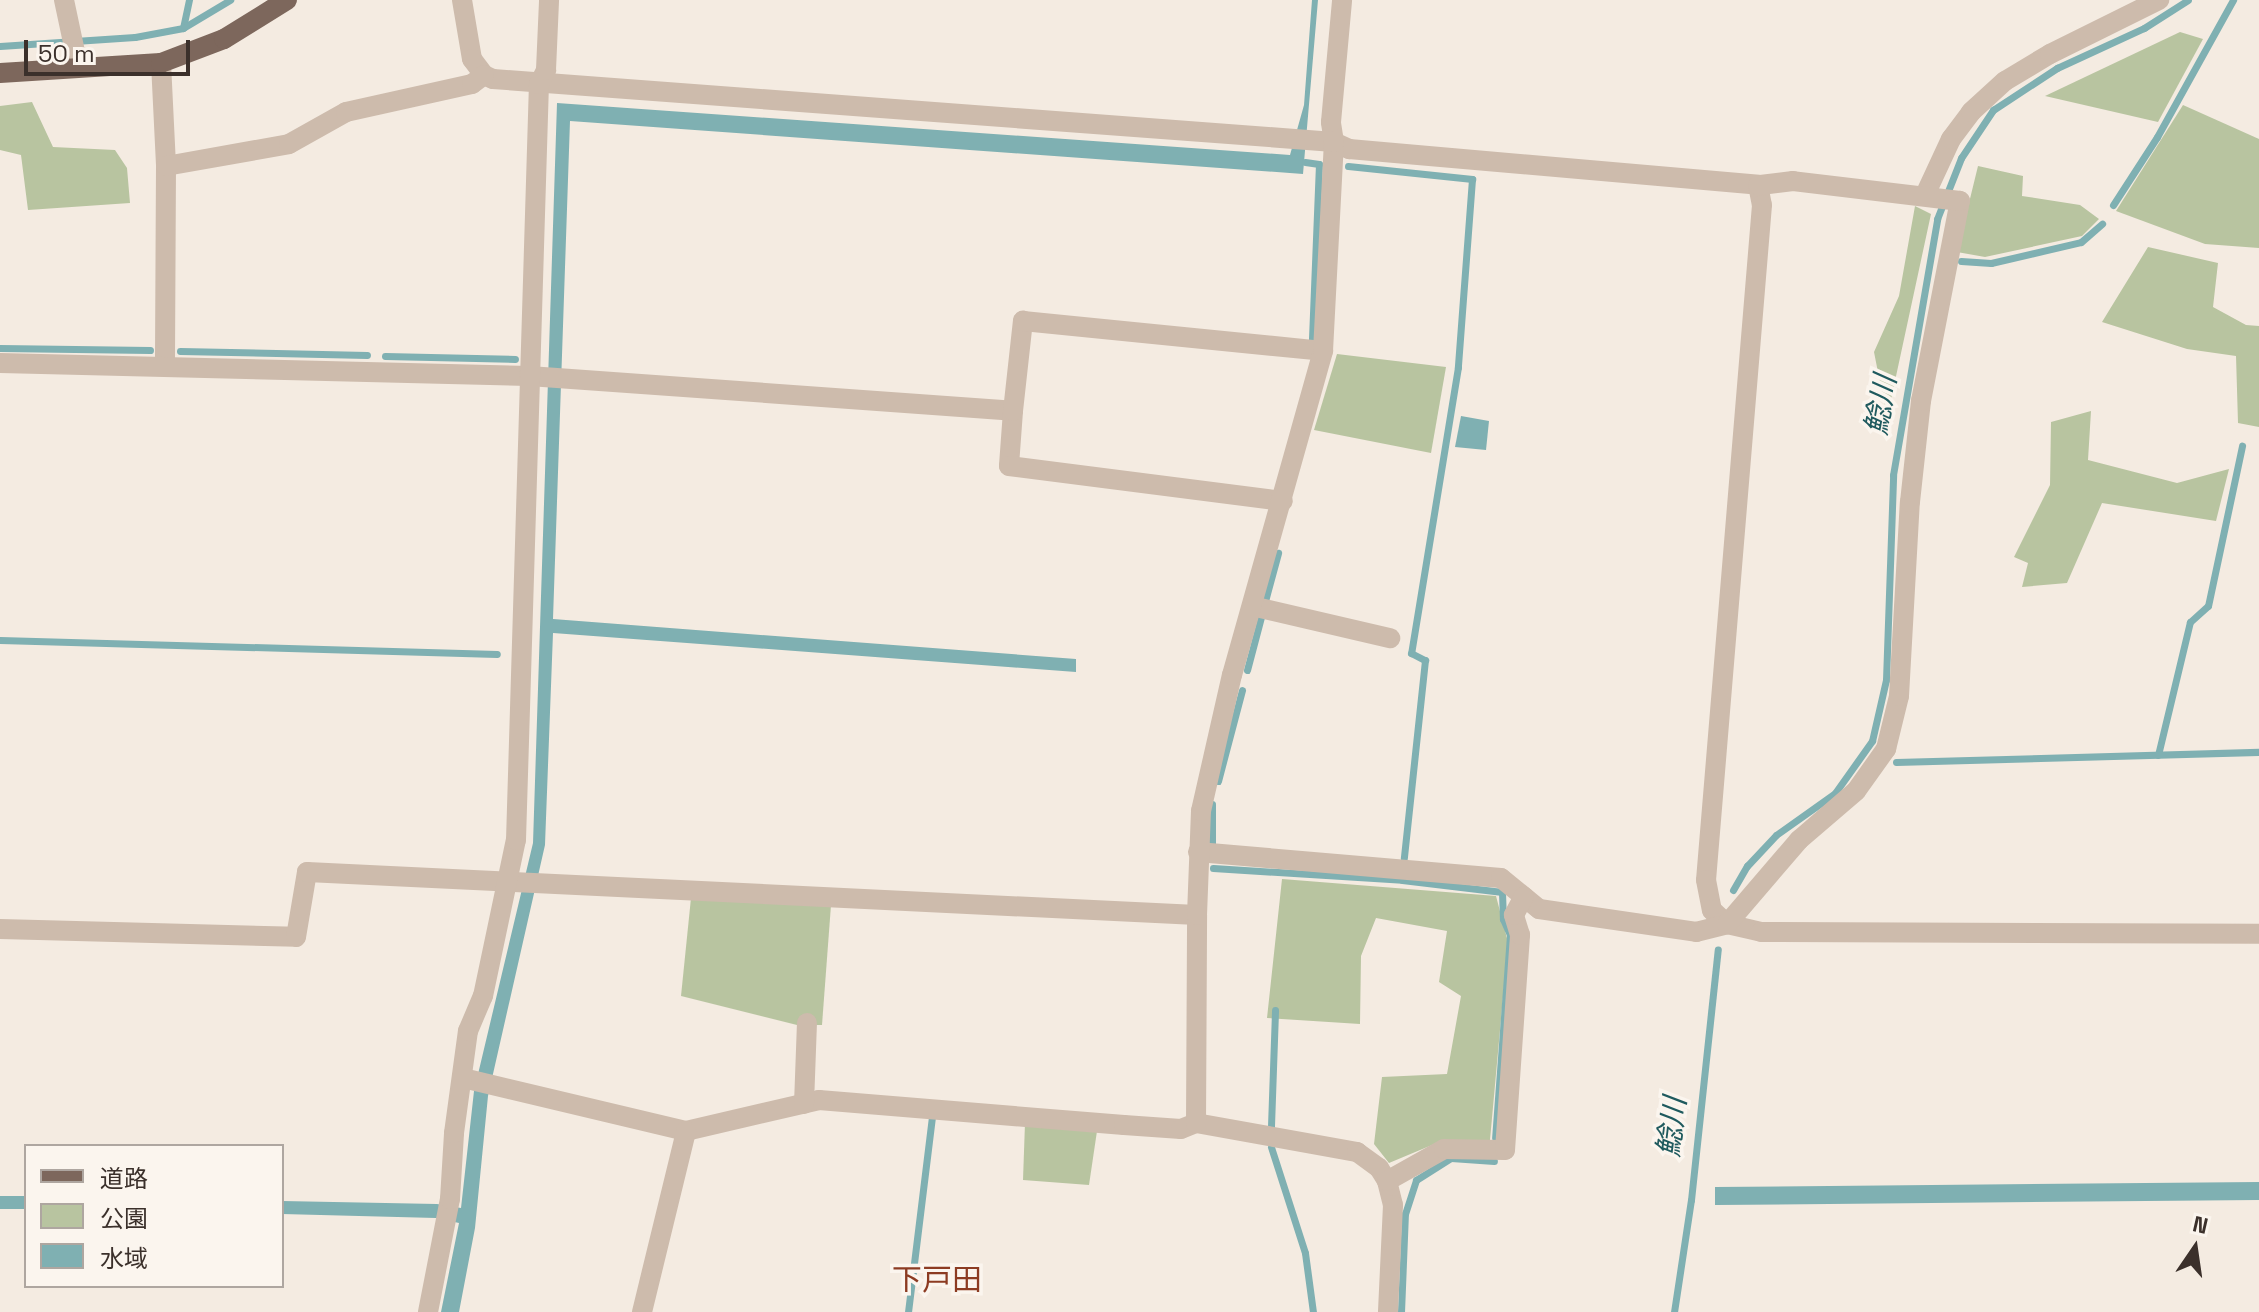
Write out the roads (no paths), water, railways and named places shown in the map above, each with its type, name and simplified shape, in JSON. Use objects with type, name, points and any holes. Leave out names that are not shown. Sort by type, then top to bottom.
[{"type":"main road","points":[[0,73],[161,63],[224,39],[287,0]]},
{"type":"street","points":[[64,0],[78,66]]},
{"type":"street","points":[[462,0],[472,59],[484,75],[539,84],[1334,142],[1349,149],[1758,185],[1793,181],[1960,201],[1921,401],[1910,502],[1899,696],[1886,749],[1856,791],[1799,840],[1727,924]]},
{"type":"street","points":[[428,1312],[450,1199],[454,1133],[468,1031],[483,996],[516,840],[533,377],[539,84],[546,70],[549,0]]},
{"type":"street","points":[[1196,1123],[1201,811],[1252,606],[1323,351],[1334,142],[1331,122],[1342,0]]},
{"type":"street","points":[[1925,195],[1951,139],[1971,112],[2005,81],[2050,54],[2159,0]]},
{"type":"street","points":[[161,63],[166,166],[165,366]]},
{"type":"street","points":[[166,166],[289,144],[346,112],[472,84],[484,75]]},
{"type":"street","points":[[1727,924],[1712,910],[1706,880],[1762,205],[1758,185]]},
{"type":"street","points":[[1283,501],[1009,466],[1023,321],[1323,351]]},
{"type":"street","points":[[0,363],[533,377],[1013,411]]},
{"type":"street","points":[[1252,606],[1390,638]]},
{"type":"street","points":[[1198,852],[1501,878],[1539,909],[1696,932],[1727,924],[1761,932],[2259,934]]},
{"type":"street","points":[[0,929],[296,937],[307,872],[1197,915]]},
{"type":"street","points":[[1387,1181],[1444,1149],[1505,1150],[1520,935],[1514,915],[1524,896]]},
{"type":"street","points":[[804,1104],[807,1023]]},
{"type":"street","points":[[463,1078],[686,1131],[819,1100],[1181,1129],[1196,1123],[1357,1152],[1379,1168],[1387,1181],[1393,1205],[1388,1312]]},
{"type":"street","points":[[642,1312],[686,1131]]},
{"type":"water","points":[[1312,0],[1318,0],[1303,174],[570,121],[553,619],[1076,659],[1076,672],[553,633],[545,845],[488,1096],[475,1228],[459,1312],[441,1312],[459,1223],[436,1218],[284,1214],[284,1201],[437,1204],[461,1208],[474,1091],[533,843],[557,103],[1290,155],[1304,105]]},
{"type":"water","points":[[1461,416],[1489,421],[1486,450],[1455,447]]},
{"type":"water","points":[[2259,1182],[2259,1200],[1715,1205],[1715,1187]]},
{"type":"water","points":[[0,1196],[24,1196],[24,1209],[0,1209]]},
{"type":"waterway","points":[[183,28],[189,0]]},
{"type":"waterway","points":[[0,46],[135,37],[183,28],[230,0]]},
{"type":"waterway","name":"鯰川","points":[[1733,890],[1747,866],[1776,835],[1835,793],[1872,741],[1886,680],[1893,475],[1937,219],[1961,158],[1993,110],[2057,68],[2144,28],[2188,0]]},
{"type":"waterway","points":[[2113,205],[2157,137],[2233,0]]},
{"type":"waterway","points":[[1305,162],[1319,164],[1312,340]]},
{"type":"waterway","points":[[1348,166],[1472,179],[1458,367],[1411,653],[1425,660],[1404,858]]},
{"type":"waterway","points":[[1961,261],[1991,263],[2081,242],[2102,224]]},
{"type":"waterway","points":[[0,348],[150,350]]},
{"type":"waterway","points":[[180,351],[367,355]]},
{"type":"waterway","points":[[385,356],[515,359]]},
{"type":"waterway","points":[[2158,755],[2190,622],[2208,606],[2242,446]]},
{"type":"waterway","points":[[1265,601],[1278,553]]},
{"type":"waterway","points":[[1247,670],[1261,617]]},
{"type":"waterway","points":[[0,640],[497,654]]},
{"type":"waterway","points":[[1218,781],[1242,690]]},
{"type":"waterway","points":[[1896,762],[2259,752]]},
{"type":"waterway","points":[[1212,804],[1212,845]]},
{"type":"waterway","points":[[1213,868],[1402,880],[1502,892],[1503,919],[1510,935],[1495,1137]]},
{"type":"waterway","name":"鯰川","points":[[1674,1312],[1691,1200],[1718,949]]},
{"type":"waterway","points":[[1271,1126],[1275,1010]]},
{"type":"waterway","points":[[908,1312],[932,1116]]},
{"type":"waterway","points":[[1271,1147],[1305,1253],[1313,1312]]},
{"type":"waterway","points":[[1401,1312],[1405,1214],[1416,1180],[1451,1158],[1494,1161]]},
{"type":"district","name":"下戸田","points":[[937,1280]]}]
